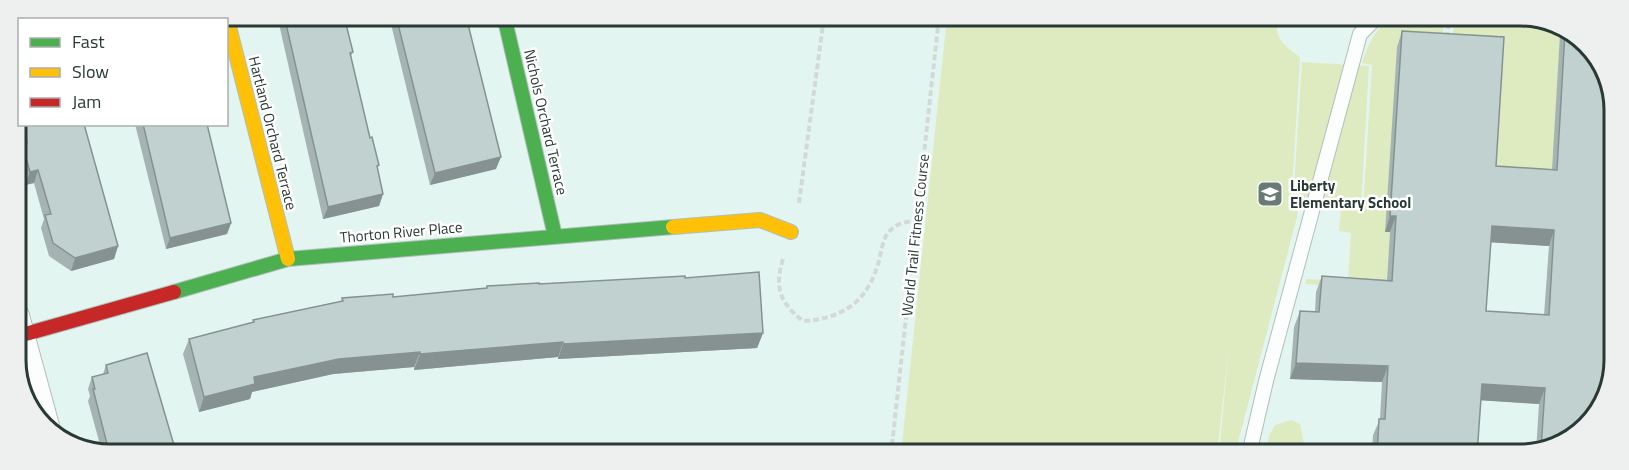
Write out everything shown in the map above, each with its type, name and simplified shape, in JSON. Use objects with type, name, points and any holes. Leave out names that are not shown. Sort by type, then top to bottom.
[{"type":"street","name":"Hartland Orchard Terrace","points":[[229,26],[288,258]]},
{"type":"street","name":"Nichols Orchard Terrace","points":[[506,26],[555,236]]},
{"type":"street","name":"Thorton River Place","points":[[26,324],[288,258],[760,220],[791,232]]},
{"type":"street","points":[[26,352],[41,409]]},
{"type":"lane","points":[[1251,444],[1356,45],[1360,34],[1368,26]]},
{"type":"path","points":[[823,26],[802,191],[780,269],[778,290],[788,309],[803,321],[817,320],[838,314],[856,302],[873,279],[887,234],[900,222],[917,220]]},
{"type":"path","name":"World Trail Fitness Course","points":[[892,444],[938,26]]},
{"type":"path","points":[[1447,44],[1448,26]]},
{"type":"green space","points":[[946,26],[1277,26],[1281,40],[1300,57],[1291,204],[1299,205],[1238,444],[1220,444],[1229,347],[1218,444],[902,444]]},
{"type":"green space","points":[[1443,26],[1442,45],[1385,232],[1390,232],[1385,311],[1357,288],[1305,284],[1307,279],[1348,281],[1351,233],[1339,231],[1341,209],[1363,209],[1372,65],[1362,63],[1373,38],[1381,27]]},
{"type":"green space","points":[[1453,26],[1531,26],[1560,36],[1552,186],[1490,182],[1452,47]]},
{"type":"green space","points":[[1302,62],[1369,66],[1361,206],[1293,202]]},
{"type":"green space","points":[[1291,420],[1300,424],[1304,444],[1267,444],[1275,425]]},
{"type":"building","points":[[287,26],[346,26],[353,52],[350,53],[370,138],[372,137],[379,165],[377,166],[383,194],[328,207]]},
{"type":"building","points":[[398,26],[468,26],[501,157],[435,173]]},
{"type":"building","points":[[1402,31],[1504,37],[1496,166],[1557,170],[1565,39],[1583,54],[1599,82],[1604,109],[1604,361],[1601,382],[1595,398],[1575,424],[1541,442],[1545,388],[1482,384],[1478,444],[1378,444],[1379,419],[1385,419],[1388,366],[1296,363],[1300,311],[1319,312],[1322,276],[1392,281],[1396,216],[1390,216]],"holes":[[[1492,226],[1554,230],[1549,315],[1486,311]]]},
{"type":"building","points":[[26,126],[85,126],[118,246],[75,258],[53,243],[45,215],[51,214],[38,170],[30,172],[26,158]]},
{"type":"building","points":[[143,126],[207,126],[231,223],[170,238]]},
{"type":"building","points":[[759,272],[763,333],[563,344],[563,342],[339,359],[254,377],[255,384],[204,397],[189,339],[254,322],[253,320],[343,301],[342,298],[393,294],[393,297],[487,288],[487,286],[685,276],[685,278]]},
{"type":"building","points":[[147,353],[174,444],[107,444],[92,377],[108,373],[106,365]]},
{"type":"traffic: fast","points":[[506,26],[555,236]]},
{"type":"traffic: fast","points":[[174,292],[288,259],[673,227]]},
{"type":"traffic: slow","points":[[229,26],[288,259]]},
{"type":"traffic: slow","points":[[673,227],[760,220],[791,232]]},
{"type":"traffic: jam","points":[[26,334],[174,292]]},
{"type":"place","name":"Liberty Elementary School","points":[[1270,194]]}]
